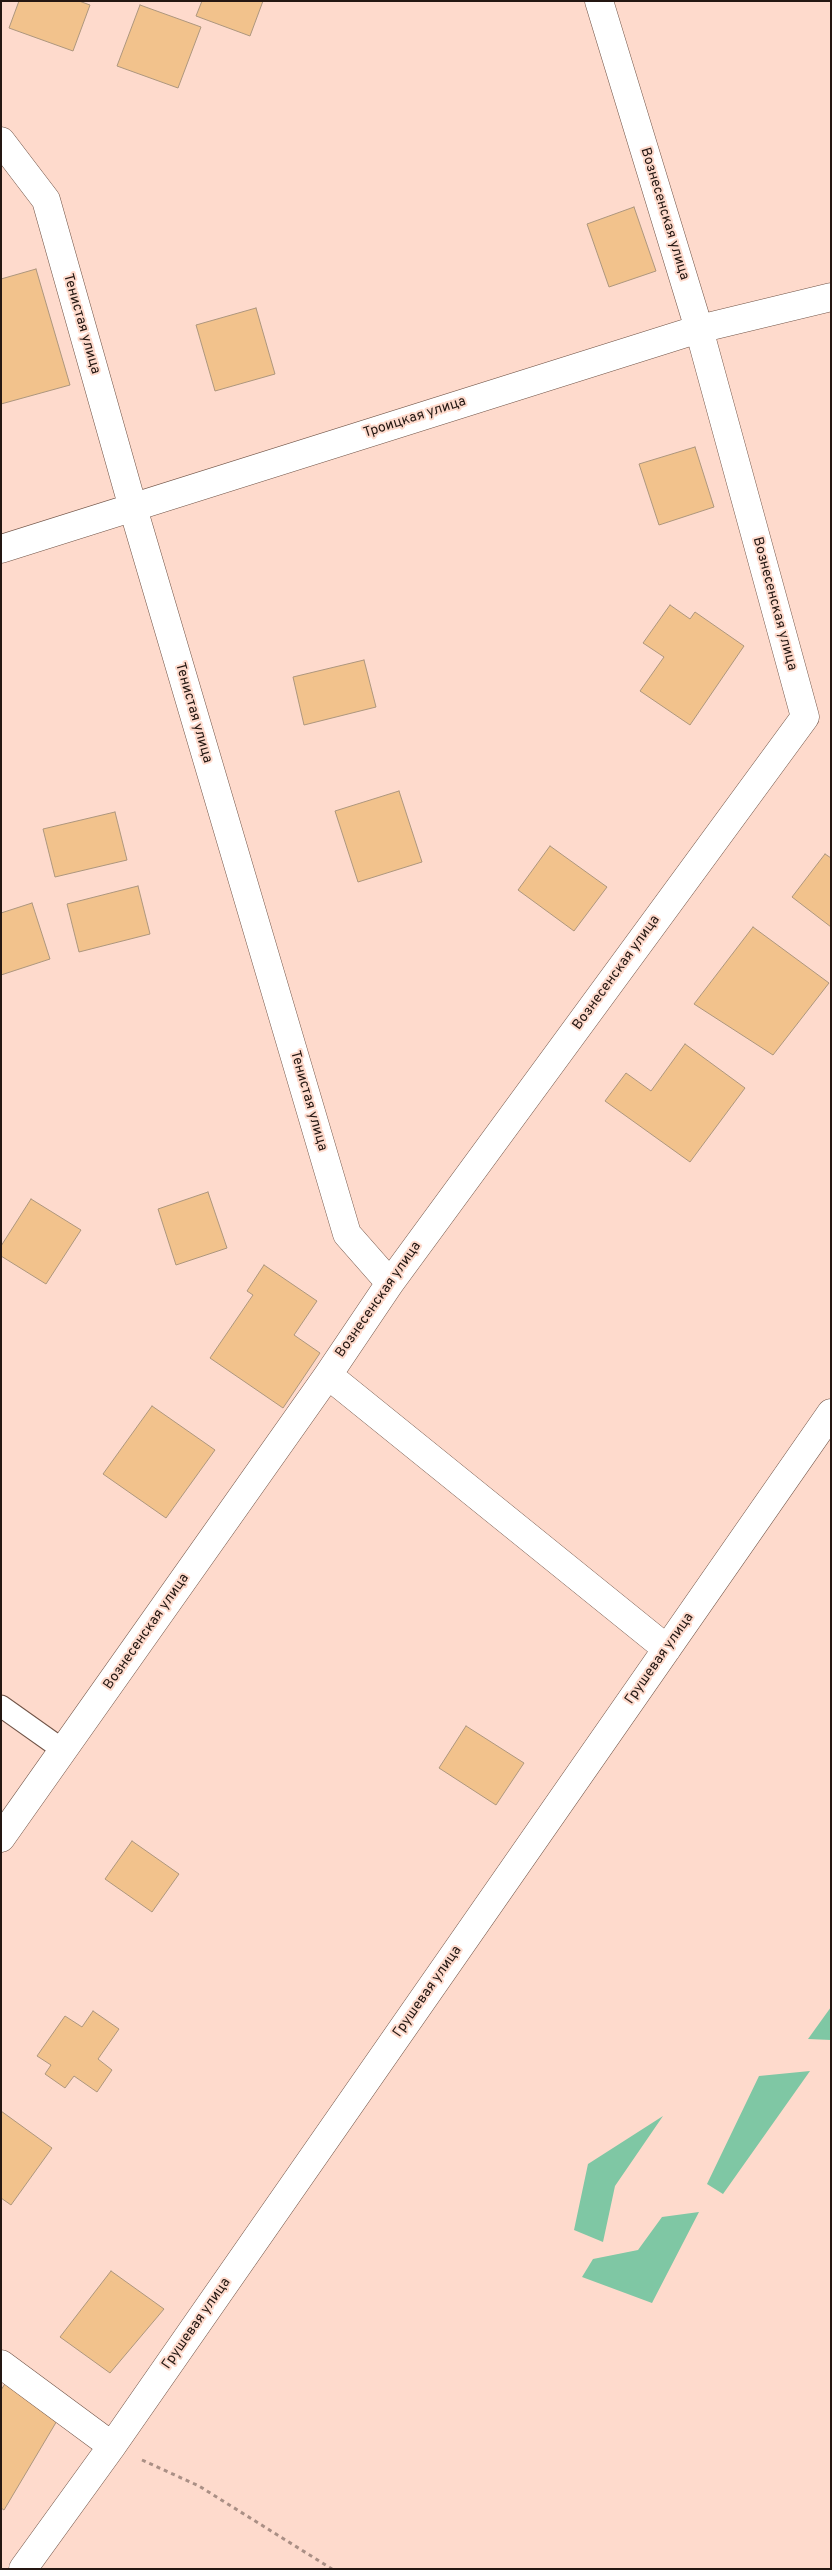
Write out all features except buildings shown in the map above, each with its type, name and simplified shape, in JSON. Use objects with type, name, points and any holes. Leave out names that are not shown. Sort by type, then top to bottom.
[{"type":"street","name":"Вознесенская улица","points":[[1,1838],[328,1375],[390,1283],[805,717],[699,329],[599,1]]},
{"type":"street","name":"Тенистая улица","points":[[1,141],[46,200],[132,508],[347,1234],[390,1283]]},
{"type":"street","name":"Троицкая улица","points":[[1,549],[699,329],[831,297]]},
{"type":"street","points":[[328,1375],[667,1649]]},
{"type":"street","name":"Грушевая улица","points":[[23,2569],[112,2446],[831,1413]]},
{"type":"street","points":[[1,2364],[112,2446]]},
{"type":"lane","points":[[1,1706],[63,1750]]},
{"type":"path","points":[[112,2446],[199,2486],[332,2569]]},
{"type":"green space","points":[[831,2007],[831,2040],[808,2039]]},
{"type":"green space","points":[[810,2071],[723,2194],[707,2184],[759,2076]]},
{"type":"green space","points":[[663,2116],[615,2186],[603,2242],[574,2230],[588,2164]]},
{"type":"green space","points":[[699,2212],[652,2303],[582,2277],[593,2259],[638,2250],[662,2217]]}]
